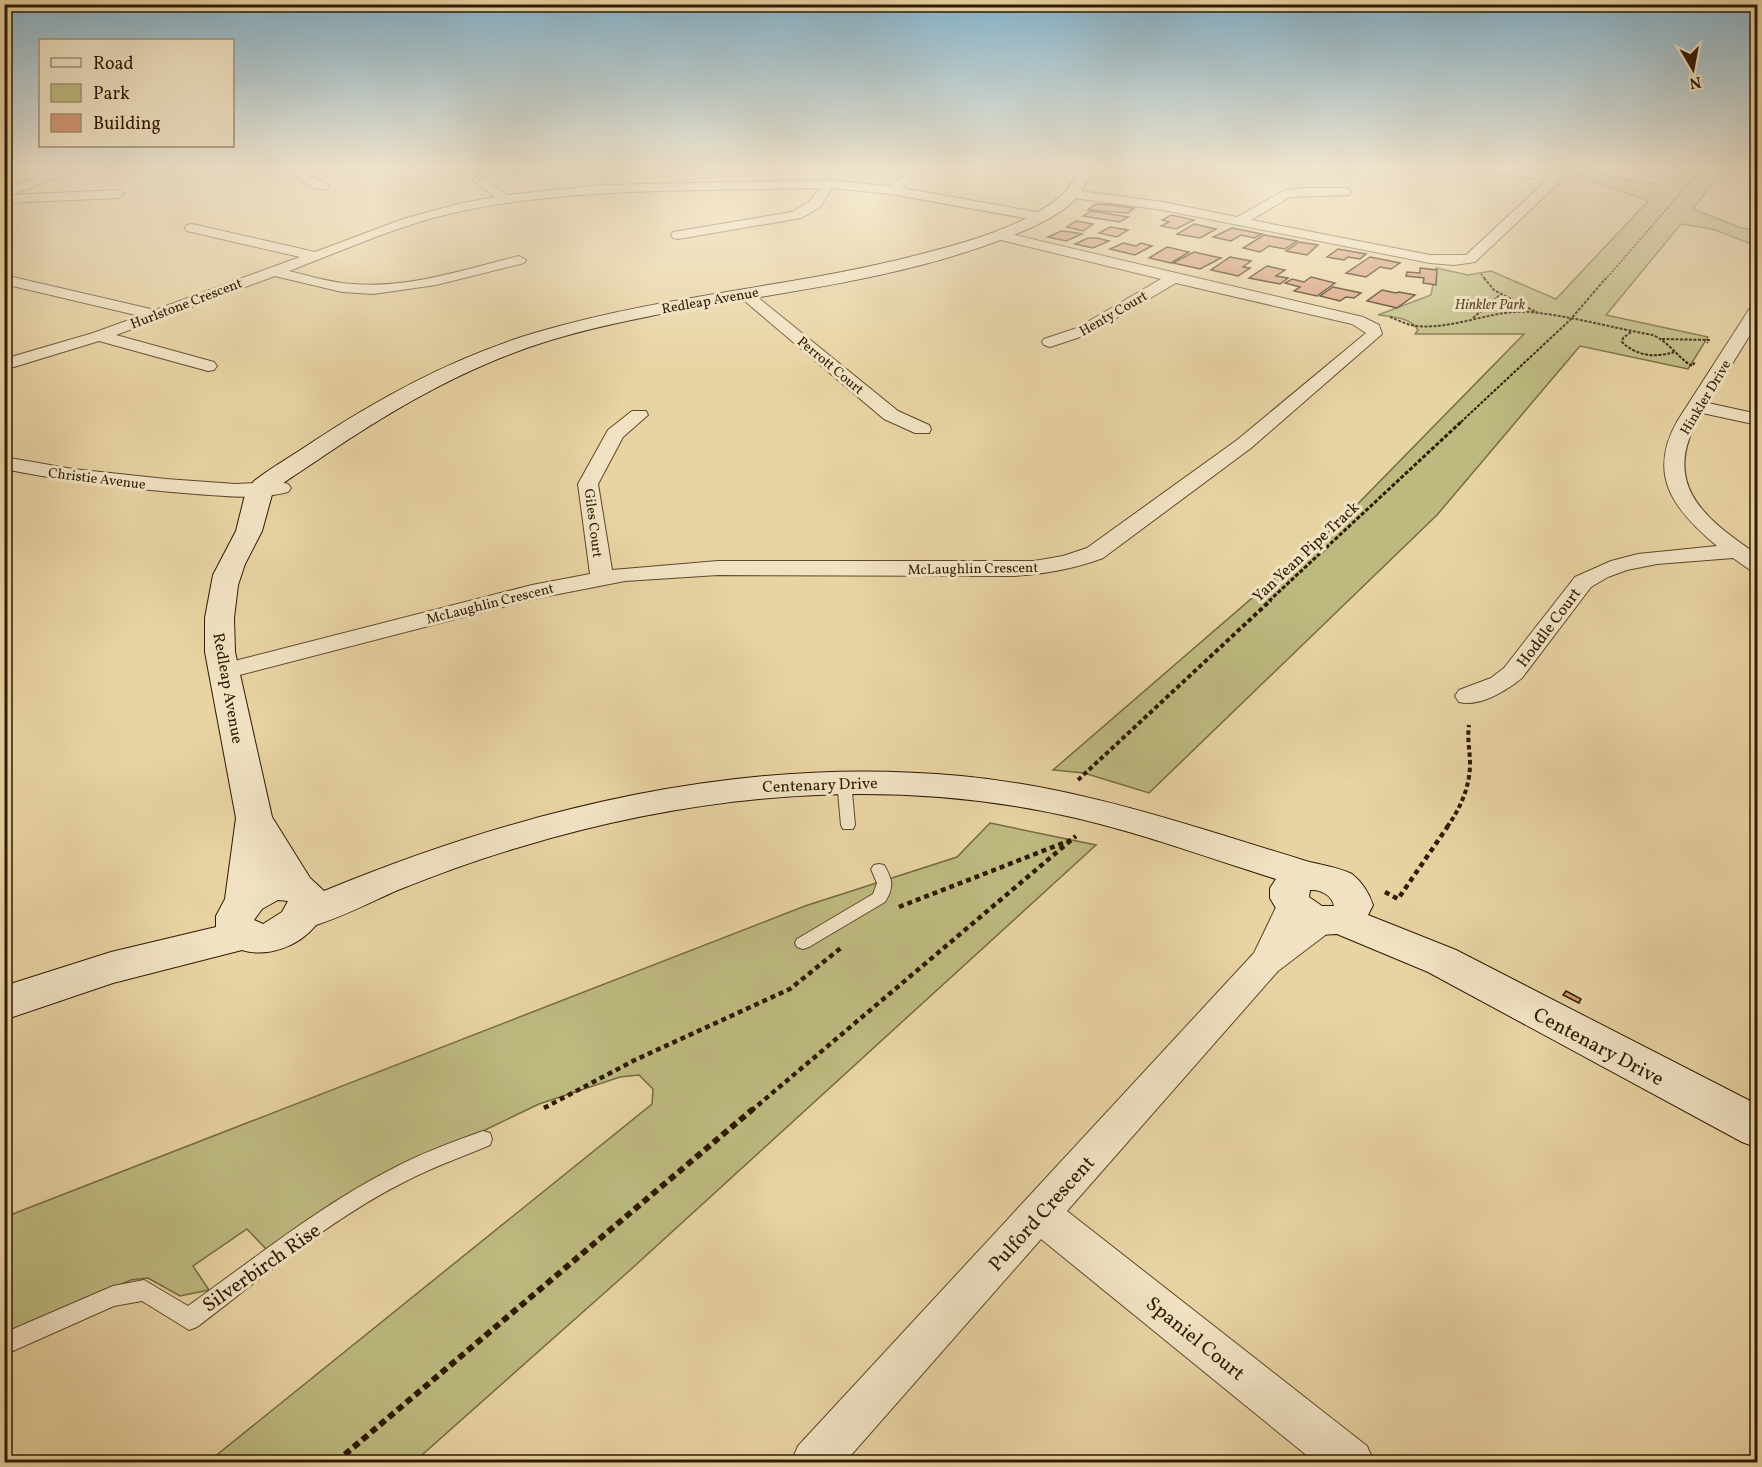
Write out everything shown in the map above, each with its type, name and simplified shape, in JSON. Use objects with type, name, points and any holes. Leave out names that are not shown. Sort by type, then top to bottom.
[{"type":"street","points":[[220,234],[315,256]]},
{"type":"street","name":"Hurlstone Crescent","points":[[4,365],[99,336],[374,234]]},
{"type":"street","name":"Redleap Avenue","points":[[241,916],[254,818],[218,632],[220,609],[232,563],[251,527],[270,509],[268,488],[313,463],[326,444],[380,408],[410,391],[507,349],[609,319],[890,268],[949,253],[1005,234]]},
{"type":"street","points":[[1307,234],[1430,259],[1462,261],[1470,259],[1495,234]]},
{"type":"street","name":"McLaughlin Crescent","points":[[224,671],[532,592],[602,578],[656,571],[707,568],[1033,569],[1081,559],[1095,554],[1244,444],[1374,334],[1373,328],[1357,320],[1002,236]]},
{"type":"street","points":[[272,271],[336,286],[377,289],[421,284],[519,260]]},
{"type":"street","name":"Henty Court","points":[[1050,342],[1083,331],[1174,278]]},
{"type":"street","points":[[8,283],[69,292],[156,315]]},
{"type":"street","name":"Perrott Court","points":[[745,294],[891,415],[922,429]]},
{"type":"street","name":"Hinkler Drive","points":[[1758,308],[1697,406],[1673,456],[1678,484],[1696,514],[1737,551],[1758,565]]},
{"type":"street","points":[[99,336],[208,366]]},
{"type":"street","points":[[1697,406],[1758,420]]},
{"type":"street","name":"Giles Court","points":[[602,578],[588,484],[615,434],[629,420],[639,415]]},
{"type":"street","name":"Christie Avenue","points":[[4,463],[76,476],[191,487],[268,488]]},
{"type":"street","name":"Hoddle Court","points":[[1468,696],[1500,683],[1513,673],[1582,582],[1597,573],[1644,559],[1737,551]]},
{"type":"street","name":"Centenary Drive","points":[[241,916],[251,937],[271,936],[292,927],[302,898],[429,863],[533,830],[645,802],[743,787],[844,781],[940,785],[1038,798],[1105,813],[1213,847],[1327,901],[1758,1128]]},
{"type":"street","name":"Redleap Avenue","points":[[254,818],[302,898]]},
{"type":"street","name":"Pulford Crescent","points":[[814,1462],[1266,962],[1327,901]]},
{"type":"street","points":[[4,1003],[111,968],[241,916]]},
{"type":"street","name":"Spaniel Court","points":[[1040,1214],[1352,1462]]},
{"type":"lane","points":[[844,781],[849,825]]},
{"type":"lane","points":[[803,944],[879,898],[885,891],[886,882],[879,869]]},
{"type":"lane","name":"Silverbirch Rise","points":[[4,1344],[114,1296],[133,1291],[144,1290],[189,1318],[358,1199],[398,1175],[483,1139]]},
{"type":"path","name":"Yan Yean Pipe Track","points":[[1079,778],[1547,342],[1644,234]]},
{"type":"path","points":[[1481,274],[1494,290],[1538,313]]},
{"type":"path","points":[[1473,318],[1501,294]]},
{"type":"path","points":[[1413,326],[1456,324],[1473,318],[1520,312],[1538,313],[1631,332],[1647,333],[1662,339],[1709,340],[1704,349]]},
{"type":"path","points":[[1631,332],[1623,338],[1622,342],[1629,349],[1651,355],[1665,355],[1674,352]]},
{"type":"path","points":[[1662,339],[1678,358],[1692,366],[1698,357]]},
{"type":"path","points":[[1327,901],[1398,899],[1459,810],[1466,789],[1470,765],[1467,741],[1469,725]]},
{"type":"path","points":[[336,1462],[1075,838],[892,909]]},
{"type":"path","points":[[544,1108],[634,1060],[790,989],[850,940]]},
{"type":"green space","name":"Hinkler Park","points":[[1617,234],[1672,234],[1606,315],[1708,337],[1688,369],[1580,346],[1437,515],[1149,793],[1084,773],[1053,770],[1341,521],[1524,334],[1415,334],[1418,330],[1410,322],[1378,315],[1431,295],[1436,268],[1468,275],[1491,271],[1556,299]]},
{"type":"green space","points":[[1726,234],[1757,234],[1757,246]]},
{"type":"green space","points":[[990,823],[1096,845],[628,1272],[414,1462],[208,1462],[652,1104],[653,1089],[639,1075],[620,1077],[539,1104],[483,1131],[268,1251],[247,1229],[193,1266],[209,1290],[180,1296],[148,1278],[131,1280],[5,1333],[5,1217],[805,906],[957,857]]},
{"type":"building","points":[[1054,234],[1081,234],[1066,241],[1048,237]]},
{"type":"building","points":[[1180,234],[1206,234],[1200,238]]},
{"type":"building","points":[[1218,234],[1261,234],[1254,238],[1241,235],[1231,241],[1213,237]]},
{"type":"building","points":[[1264,235],[1297,241],[1285,249],[1269,246],[1260,252],[1243,248]]},
{"type":"building","points":[[1088,238],[1109,241],[1093,248],[1075,244]]},
{"type":"building","points":[[1299,242],[1318,245],[1307,255],[1286,251]]},
{"type":"building","points":[[1123,243],[1136,246],[1141,243],[1152,246],[1135,255],[1110,249]]},
{"type":"building","points":[[1167,247],[1189,252],[1171,263],[1149,258]]},
{"type":"building","points":[[1338,249],[1366,254],[1360,259],[1348,257],[1344,260],[1327,257]]},
{"type":"building","points":[[1194,252],[1221,258],[1200,269],[1173,263]]},
{"type":"building","points":[[1230,257],[1251,261],[1243,267],[1250,268],[1238,276],[1211,270]]},
{"type":"building","points":[[1370,257],[1400,263],[1391,269],[1380,267],[1366,277],[1346,273]]},
{"type":"building","points":[[1267,266],[1285,270],[1276,276],[1288,278],[1280,284],[1249,278]]},
{"type":"building","points":[[1420,268],[1437,270],[1436,285],[1423,283],[1424,278],[1406,276],[1407,272],[1420,273]]},
{"type":"building","points":[[1311,277],[1335,283],[1317,296],[1294,291],[1300,287],[1285,283],[1292,279],[1304,282]]},
{"type":"building","points":[[1333,287],[1361,293],[1354,298],[1346,297],[1340,301],[1320,296]]},
{"type":"building","points":[[1382,290],[1415,295],[1397,308],[1367,301]]},
{"type":"building","points":[[1566,991],[1581,999],[1579,1003],[1563,995]]}]
